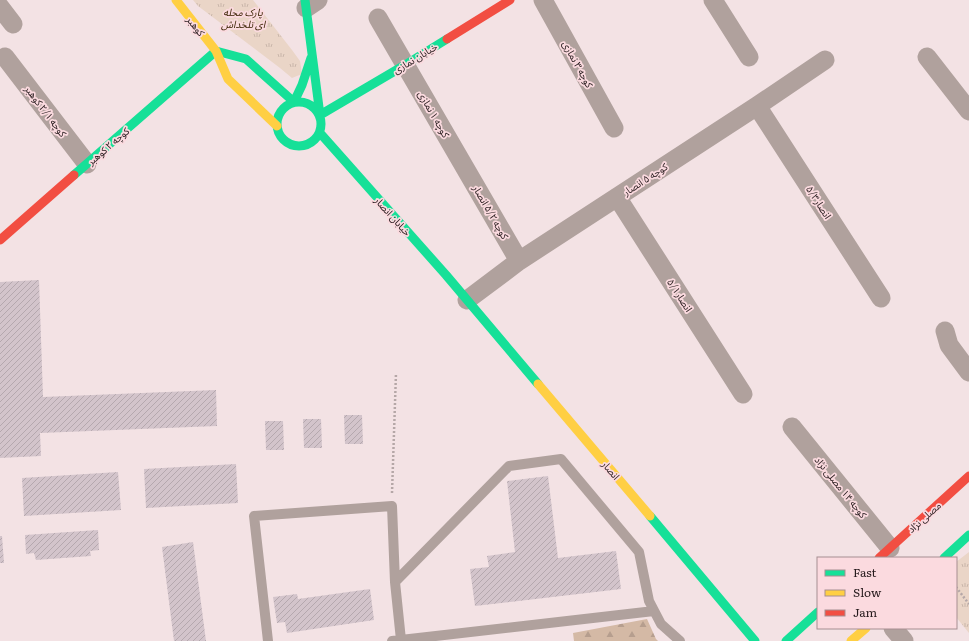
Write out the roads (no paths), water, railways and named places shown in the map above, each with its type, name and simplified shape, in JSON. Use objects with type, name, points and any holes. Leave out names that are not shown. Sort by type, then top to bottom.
[{"type":"street","name":"کوهبر","points":[[176,0],[216,51],[228,79],[277,126]]},
{"type":"street","name":"خیابان نمازی","points":[[320,115],[405,65],[510,0]]},
{"type":"street","name":"کوچه ۳ نمازی","points":[[543,0],[614,128]]},
{"type":"street","points":[[714,0],[749,57]]},
{"type":"street","points":[[310,3],[312,52],[321,121],[320,133],[316,139],[303,146],[289,144],[279,133],[277,126],[279,114],[283,108],[294,102],[308,104],[320,115]]},
{"type":"street","points":[[0,7],[13,24]]},
{"type":"street","name":"کوچه ۱ نمازی","points":[[378,18],[462,162]]},
{"type":"street","points":[[216,51],[246,59],[294,102]]},
{"type":"street","name":"کوچه ۲ کوهبر","points":[[0,240],[216,51]]},
{"type":"street","points":[[294,102],[302,85],[312,52]]},
{"type":"street","name":"کوچه ۲/۱ کوهبر","points":[[5,57],[87,164]]},
{"type":"street","points":[[927,58],[968,107]]},
{"type":"street","name":"کوچه ۵ انصار","points":[[467,300],[519,261],[825,60]]},
{"type":"street","name":"انصار۵/۳","points":[[757,106],[881,298]]},
{"type":"street","name":"خیابان انصار","points":[[320,133],[467,300]]},
{"type":"street","name":"کوچه ۵/۲ انصار","points":[[462,162],[519,261]]},
{"type":"street","name":"انصار۵/۱","points":[[617,197],[743,394]]},
{"type":"street","name":"انصار","points":[[467,300],[755,641]]},
{"type":"street","points":[[945,331],[949,345],[969,372]]},
{"type":"street","name":"کوچه ۱۴ مصلی نژاد","points":[[792,427],[885,553]]},
{"type":"street","name":"مصلی نژاد","points":[[885,553],[969,476]]},
{"type":"street","points":[[945,557],[969,535]]},
{"type":"street","points":[[786,641],[817,613]]},
{"type":"street","points":[[851,641],[865,629]]},
{"type":"street","points":[[894,629],[904,641]]},
{"type":"lane","points":[[395,582],[509,466],[561,459],[639,552],[649,601],[661,624],[680,641]]},
{"type":"lane","points":[[268,641],[254,516],[392,506],[396,640],[654,611]]},
{"type":"park label","name":"پارک محله ای تلخداش","points":[[243,18]]}]
